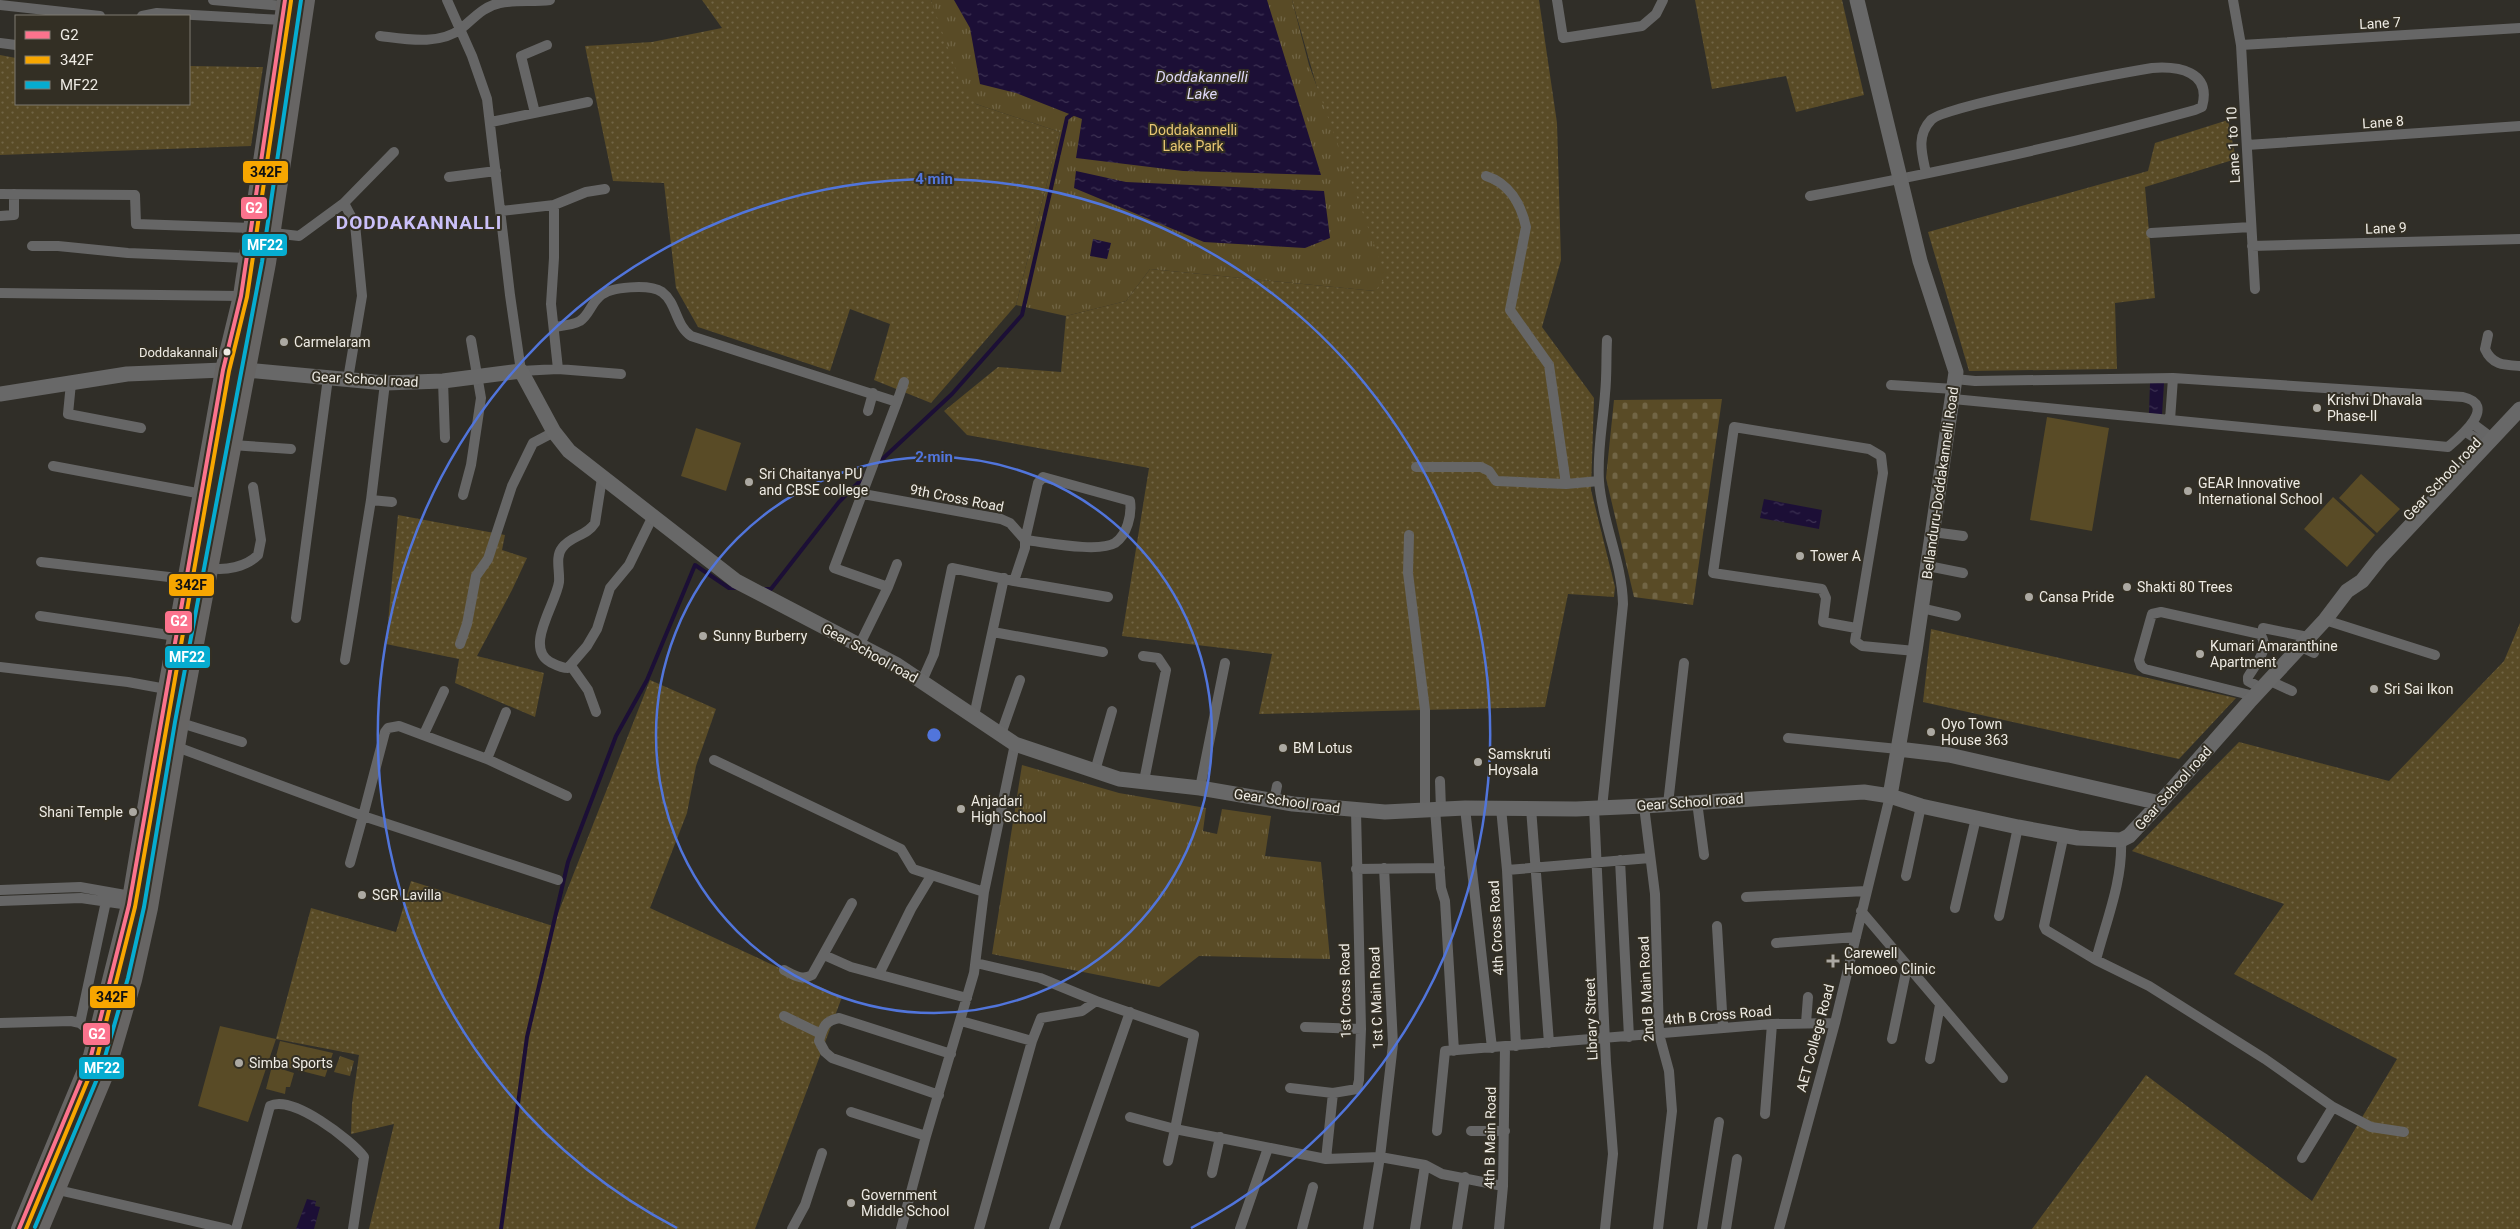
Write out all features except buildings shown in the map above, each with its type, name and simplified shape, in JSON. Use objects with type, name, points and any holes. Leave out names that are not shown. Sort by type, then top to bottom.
[{"type":"main road","points":[[41,1229],[108,1068],[124,1018],[150,908],[209,568],[273,234],[307,0]]},
{"type":"main road","name":"Bellanduru-Doddakannelli Road","points":[[1857,0],[1920,261],[1956,372],[1915,651],[1903,692],[1898,748],[1890,796]]},
{"type":"main road","points":[[19,1229],[80,1082],[96,1036],[130,901],[166,689],[224,370],[241,296],[284,9]]},
{"type":"main road","points":[[0,394],[127,374],[224,370]]},
{"type":"main road","name":"Gear School road","points":[[246,370],[385,383],[443,381],[522,371],[554,432],[569,451],[652,518],[751,589],[897,665],[1015,744],[1119,779],[1276,794],[1356,811],[1465,808],[1598,808],[1864,792],[1890,796],[1921,806],[2018,827],[2121,840],[2129,836],[2160,803],[2261,688],[2325,620],[2351,587],[2362,581],[2520,398]]},
{"type":"main road","name":"Gear School road","points":[[2486,439],[2520,409]]},
{"type":"main road","points":[[1898,748],[1949,755],[2160,803]]},
{"type":"street","points":[[213,0],[284,9]]},
{"type":"street","points":[[447,0],[487,99],[510,295],[522,371],[558,369],[620,374]]},
{"type":"street","points":[[380,36],[418,40],[439,38],[460,29],[475,15],[499,2],[544,0]]},
{"type":"street","points":[[1557,0],[1563,38],[1642,26],[1656,14],[1663,0]]},
{"type":"street","name":"Lane 1 to 10","points":[[2233,0],[2241,45],[2255,290]]},
{"type":"street","points":[[0,5],[81,15]]},
{"type":"street","points":[[147,15],[157,13],[284,9]]},
{"type":"street","name":"Lane 7","points":[[2241,45],[2520,28]]},
{"type":"street","points":[[0,43],[15,45]]},
{"type":"street","points":[[535,113],[521,56],[547,45]]},
{"type":"street","points":[[1810,196],[1900,179],[2114,132],[2196,110],[2202,107],[2204,100],[2200,83],[2193,74],[2183,69],[2172,67],[2152,68],[2020,95],[1936,115],[1925,126],[1921,136],[1921,151],[1926,173]]},
{"type":"street","points":[[491,122],[588,102]]},
{"type":"street","name":"Lane 8","points":[[2247,145],[2520,126]]},
{"type":"street","points":[[273,234],[299,236],[344,203],[394,152]]},
{"type":"street","points":[[448,177],[496,171]]},
{"type":"street","points":[[1486,176],[1504,185],[1523,214],[1526,227],[1510,310],[1549,365],[1566,484]]},
{"type":"street","points":[[501,211],[554,205],[586,192],[605,189]]},
{"type":"street","points":[[0,194],[135,195],[136,224],[252,228]]},
{"type":"street","points":[[0,216],[14,215],[14,194]]},
{"type":"street","points":[[344,203],[354,224],[362,296],[348,380]]},
{"type":"street","points":[[554,205],[554,258],[551,304],[558,369]]},
{"type":"street","points":[[2151,233],[2251,227]]},
{"type":"street","name":"Lane 9","points":[[2252,246],[2520,239]]},
{"type":"street","points":[[32,246],[58,246],[128,253],[247,258]]},
{"type":"street","points":[[554,327],[579,322],[586,316],[599,296],[607,292],[626,287],[659,290],[669,298],[682,327],[691,336],[897,402]]},
{"type":"street","points":[[0,293],[241,296]]},
{"type":"street","points":[[2488,336],[2485,349],[2493,362],[2504,366],[2520,366]]},
{"type":"street","points":[[463,495],[478,428],[481,398],[471,340]]},
{"type":"street","name":"Library Street","points":[[1605,1229],[1613,1154],[1597,862],[1598,808],[1623,604],[1622,583],[1599,481],[1600,428],[1605,394],[1607,340]]},
{"type":"street","points":[[296,618],[328,378]]},
{"type":"street","points":[[2170,420],[2173,378]]},
{"type":"street","points":[[1891,385],[1954,389],[2170,420],[2448,447],[2469,427],[2478,413],[2477,405],[2472,399],[2463,397],[2173,378],[1975,381],[1954,389]]},
{"type":"street","points":[[443,381],[445,438]]},
{"type":"street","points":[[888,587],[834,568],[904,382]]},
{"type":"street","points":[[71,383],[68,414],[141,428]]},
{"type":"street","points":[[345,660],[371,500],[385,383]]},
{"type":"street","points":[[868,411],[873,393]]},
{"type":"street","points":[[1856,628],[1823,622],[1826,598],[1822,589],[1713,573],[1734,426],[1869,449],[1881,456],[1883,473],[1855,641],[1862,646],[1915,651]]},
{"type":"street","points":[[2469,427],[2486,439]]},
{"type":"street","points":[[460,644],[467,624],[476,576],[488,559],[512,486],[533,443],[554,432]]},
{"type":"street","points":[[232,445],[291,449]]},
{"type":"street","points":[[53,466],[202,494]]},
{"type":"street","points":[[1416,467],[1481,467],[1489,471],[1496,481],[1566,484],[1599,481]]},
{"type":"street","points":[[974,716],[993,632],[1009,580],[1025,548],[1026,540],[1038,483],[1043,477],[1130,501],[1129,519],[1124,533],[1114,543],[1090,547],[1026,540]]},
{"type":"street","points":[[602,478],[595,523],[591,529],[562,548],[559,554],[559,582],[539,644],[544,658],[564,668],[571,666],[597,629],[610,588],[628,565],[652,518]]},
{"type":"street","points":[[209,568],[220,570],[246,563],[258,556],[261,540],[253,487]]},
{"type":"street","name":"9th Cross Road","points":[[863,494],[1001,519],[1010,524],[1026,540]]},
{"type":"street","points":[[371,500],[392,502]]},
{"type":"street","points":[[1933,532],[1963,536]]},
{"type":"street","points":[[1410,536],[1408,573],[1425,710],[1452,980],[1454,1051],[1445,1051],[1437,1131]]},
{"type":"street","points":[[41,562],[186,579]]},
{"type":"street","points":[[859,646],[888,587],[897,564]]},
{"type":"street","points":[[1928,566],[1963,573]]},
{"type":"street","points":[[922,681],[934,654],[952,568],[1108,597]]},
{"type":"street","points":[[1921,608],[1956,616]]},
{"type":"street","points":[[2261,688],[2248,681],[2248,677],[2265,648],[2265,642],[2260,634],[2161,612],[2152,614],[2139,660],[2145,670],[2261,688],[2292,691]]},
{"type":"street","points":[[40,616],[176,636]]},
{"type":"street","points":[[2325,620],[2436,655]]},
{"type":"street","points":[[2263,628],[2303,642],[2314,653]]},
{"type":"street","points":[[993,632],[1103,652]]},
{"type":"street","points":[[1143,656],[1158,658],[1166,670],[1144,780]]},
{"type":"street","points":[[1200,788],[1225,663]]},
{"type":"street","points":[[1668,804],[1684,663]]},
{"type":"street","points":[[571,666],[588,690],[596,712]]},
{"type":"street","points":[[0,667],[128,682],[166,689]]},
{"type":"street","points":[[1002,734],[1020,680]]},
{"type":"street","points":[[424,734],[444,691]]},
{"type":"street","points":[[1094,771],[1112,711]]},
{"type":"street","points":[[487,759],[506,712]]},
{"type":"street","points":[[181,723],[242,742]]},
{"type":"street","points":[[350,863],[383,737],[388,728],[399,726],[424,734],[487,759],[567,796]]},
{"type":"street","points":[[1788,738],[1898,748]]},
{"type":"street","points":[[901,1229],[926,1136],[952,1054],[976,963],[984,892],[1015,744]]},
{"type":"street","points":[[177,748],[363,816],[558,880]]},
{"type":"street","points":[[714,760],[901,849],[913,869],[984,892]]},
{"type":"street","points":[[1434,809],[1440,781]]},
{"type":"street","name":"AET College Road","points":[[1779,1229],[1835,1023],[1890,796]]},
{"type":"street","points":[[1697,802],[1704,856]]},
{"type":"street","name":"2nd B Main Road","points":[[1644,806],[1655,894],[1659,1034],[1669,1071],[1672,1112],[1658,1229]]},
{"type":"street","points":[[1906,876],[1921,806]]},
{"type":"street","points":[[1465,808],[1492,1048]]},
{"type":"street","name":"4th Cross Road","points":[[1501,808],[1507,870],[1510,1047]]},
{"type":"street","points":[[1531,808],[1534,867],[1549,1043]]},
{"type":"street","name":"1st Cross Road","points":[[1290,1088],[1333,1093],[1350,1092],[1356,1088],[1361,1029],[1356,811]]},
{"type":"street","points":[[1955,908],[1976,818]]},
{"type":"street","points":[[1999,916],[2018,827]]},
{"type":"street","points":[[2064,834],[2044,926],[2046,930],[2096,960],[2157,992],[2265,1059],[2333,1107],[2371,1127],[2404,1132]]},
{"type":"street","points":[[2096,960],[2114,895],[2122,857],[2121,840]]},
{"type":"street","points":[[1507,870],[1650,858]]},
{"type":"street","points":[[1620,860],[1629,1036]]},
{"type":"street","points":[[1356,868],[1440,868]]},
{"type":"street","name":"1st C Main Road","points":[[1368,1229],[1380,1156],[1393,1044],[1384,868]]},
{"type":"street","points":[[879,974],[911,908],[931,876]]},
{"type":"street","points":[[0,890],[80,887],[130,901]]},
{"type":"street","points":[[1746,896],[1866,891]]},
{"type":"street","points":[[0,901],[107,896]]},
{"type":"street","points":[[80,1023],[107,896]]},
{"type":"street","points":[[784,970],[799,977],[809,977],[824,955],[852,904]]},
{"type":"street","points":[[1861,911],[2003,1078]]},
{"type":"street","points":[[1717,926],[1723,1028]]},
{"type":"street","points":[[1776,943],[1856,938]]},
{"type":"street","points":[[824,955],[851,967],[967,998]]},
{"type":"street","points":[[976,963],[1040,978],[1096,1001],[1194,1036],[1168,1161]]},
{"type":"street","points":[[1892,1039],[1908,967]]},
{"type":"street","points":[[1806,1023],[1808,997]]},
{"type":"street","points":[[979,1229],[1032,1041],[1041,1018],[1082,1011],[1096,1001]]},
{"type":"street","points":[[1930,1059],[1940,1005]]},
{"type":"street","points":[[1054,1229],[1130,1012]]},
{"type":"street","points":[[784,1016],[821,1034]]},
{"type":"street","points":[[939,1095],[832,1058],[819,1041],[821,1034],[829,1020],[845,1019],[952,1054]]},
{"type":"street","points":[[0,1023],[71,1021],[80,1023],[96,1036]]},
{"type":"street","points":[[961,1021],[1032,1041]]},
{"type":"street","name":"4th B Cross Road","points":[[1454,1051],[1772,1024],[1835,1023]]},
{"type":"street","points":[[1764,1114],[1772,1024]]},
{"type":"street","points":[[1305,1027],[1361,1029]]},
{"type":"street","name":"4th B Main Road","points":[[1499,1229],[1510,1047]]},
{"type":"street","points":[[1326,1159],[1333,1093]]},
{"type":"street","points":[[236,1229],[270,1106],[275,1103],[300,1109],[356,1146],[364,1158],[353,1229]]},
{"type":"street","points":[[2302,1158],[2333,1107]]},
{"type":"street","points":[[852,1112],[926,1136]]},
{"type":"street","points":[[1130,1117],[1176,1129],[1326,1159],[1380,1156],[1425,1165],[1442,1174],[1503,1186]]},
{"type":"street","points":[[1702,1229],[1719,1122]]},
{"type":"street","points":[[1470,1131],[1504,1131]]},
{"type":"street","points":[[1212,1173],[1220,1137]]},
{"type":"street","points":[[1240,1229],[1268,1148]]},
{"type":"street","points":[[792,1229],[805,1205],[822,1153]]},
{"type":"street","points":[[1726,1229],[1737,1159]]},
{"type":"street","points":[[1415,1229],[1425,1165]]},
{"type":"street","points":[[1457,1229],[1465,1177]]},
{"type":"street","points":[[1302,1229],[1313,1187]]},
{"type":"street","points":[[58,1190],[228,1229]]},
{"type":"green space","points":[[702,0],[931,0],[976,104],[1060,132],[1016,305],[931,403],[874,380],[890,324],[850,309],[830,371],[698,327],[676,288],[664,183],[613,181],[585,46],[652,42],[722,28]]},
{"type":"green space","name":"Doddakannelli Lake Park","points":[[931,0],[1292,0],[1309,65],[1386,277],[1375,291],[1150,269],[1126,301],[1066,316],[1016,305],[1060,132],[976,104],[962,88]]},
{"type":"green space","points":[[1292,0],[1539,0],[1557,123],[1561,260],[1542,327],[1594,398],[1591,490],[1615,587],[1614,597],[1568,594],[1545,707],[1259,714],[1272,654],[1122,636],[1149,468],[967,435],[944,411],[998,367],[1061,372],[1066,316],[1126,301],[1150,269],[1375,291]]},
{"type":"green space","points":[[1695,0],[1842,0],[1864,95],[1796,112],[1786,76],[1712,89]]},
{"type":"green space","points":[[0,55],[15,58],[15,105],[190,105],[190,66],[263,67],[251,146],[0,155]]},
{"type":"green space","points":[[2228,120],[2236,159],[2145,187],[2155,298],[2115,303],[2117,369],[1969,371],[1928,232],[2148,171],[2155,143]]},
{"type":"green space","points":[[1722,399],[1693,605],[1634,597],[1606,478],[1614,400]]},
{"type":"green space","points":[[2047,417],[2109,428],[2092,531],[2030,520]]},
{"type":"green space","points":[[696,428],[741,443],[726,491],[681,476]]},
{"type":"green space","points":[[2361,474],[2400,509],[2377,533],[2339,498]]},
{"type":"green space","points":[[2333,497],[2375,535],[2347,567],[2304,529]]},
{"type":"green space","points":[[398,515],[505,535],[502,550],[527,558],[477,656],[544,673],[535,717],[455,683],[459,659],[386,644]]},
{"type":"green space","points":[[2520,623],[2520,1229],[2032,1229],[2146,1075],[2312,1201],[2397,1059],[2234,974],[2284,904],[2132,851],[2239,742],[2389,781],[2504,661]]},
{"type":"green space","points":[[1931,629],[2236,698],[2179,759],[1923,702]]},
{"type":"green space","points":[[650,680],[716,709],[696,766],[687,813],[650,908],[842,997],[755,1229],[369,1229],[394,1124],[351,1134],[352,1104],[359,1055],[276,1039],[311,908],[396,932],[411,881],[553,926]]},
{"type":"green space","points":[[1022,765],[1119,793],[1206,808],[1203,831],[1217,834],[1222,809],[1271,816],[1265,856],[1321,862],[1330,959],[1199,956],[1159,987],[992,954]]},
{"type":"green space","name":"Simba Sports","points":[[220,1026],[276,1039],[248,1122],[198,1106]]},
{"type":"green space","points":[[280,1041],[333,1053],[325,1077],[274,1064]]},
{"type":"green space","points":[[340,1056],[354,1061],[350,1076],[334,1072]]},
{"type":"green space","points":[[272,1066],[294,1073],[290,1087],[286,1087],[285,1094],[266,1089]]},
{"type":"water","name":"Doddakannelli Lake","points":[[954,0],[1267,0],[1321,175],[1183,171],[1076,158],[1082,119],[1016,93],[980,84],[970,28]]},
{"type":"water","points":[[1076,171],[1126,182],[1324,191],[1330,238],[1305,248],[1204,242],[1074,188]]},
{"type":"water","points":[[1093,239],[1111,243],[1107,259],[1090,256]]},
{"type":"water","points":[[2150,383],[2164,383],[2162,415],[2149,413]]},
{"type":"water","points":[[1764,499],[1822,510],[1819,529],[1760,518]]},
{"type":"water","points":[[307,1199],[316,1201],[315,1206],[320,1207],[314,1229],[296,1229]]},
{"type":"waterway","points":[[876,465],[952,394],[1022,315],[1067,118],[1074,113]]},
{"type":"waterway","points":[[763,589],[771,589],[839,502],[866,475]]},
{"type":"waterway","points":[[501,1229],[527,1037],[568,862],[616,736],[647,680],[695,565],[729,588],[736,588]]},
{"type":"transit line","name":"G2","points":[[19,1229],[91,1056],[129,905],[223,370],[241,296],[285,0]]},
{"type":"transit line","name":"MF22","points":[[35,1227],[102,1067],[128,978],[144,907],[175,722],[262,262],[301,0]]},
{"type":"transit line","name":"342F","points":[[26,1229],[97,1058],[135,907],[229,371],[247,297],[291,1]]},
{"type":"place","name":"Carmelaram","points":[[284,342]]},
{"type":"place","name":"Doddakannali","points":[[227,352]]},
{"type":"place","name":"Krishvi Dhavala Phase-II","points":[[2317,408]]},
{"type":"place","name":"Sri Chaitanya PU and CBSE college","points":[[749,482]]},
{"type":"place","name":"GEAR Innovative International School","points":[[2188,491]]},
{"type":"place","name":"Tower A","points":[[1800,556]]},
{"type":"place","name":"Shakti 80 Trees","points":[[2127,587]]},
{"type":"place","name":"Cansa Pride","points":[[2029,597]]},
{"type":"place","name":"Sunny Burberry","points":[[703,636]]},
{"type":"place","name":"Kumari Amaranthine Apartment","points":[[2200,654]]},
{"type":"place","name":"Sri Sai Ikon","points":[[2374,689]]},
{"type":"place","name":"Oyo Town House 363","points":[[1931,732]]},
{"type":"place","name":"BM Lotus","points":[[1283,748]]},
{"type":"place","name":"Samskruti Hoysala","points":[[1478,762]]},
{"type":"place","name":"Anjadari High School","points":[[961,809]]},
{"type":"place","name":"Shani Temple","points":[[133,812]]},
{"type":"place","name":"SGR Lavilla","points":[[362,895]]},
{"type":"place","name":"Carewell Homoeo Clinic","points":[[1833,961]]},
{"type":"place","name":"Simba Sports","points":[[239,1063]]},
{"type":"place","name":"Government Middle School","points":[[851,1203]]},
{"type":"district","name":"DODDAKANNALLI","points":[[419,222]]}]
